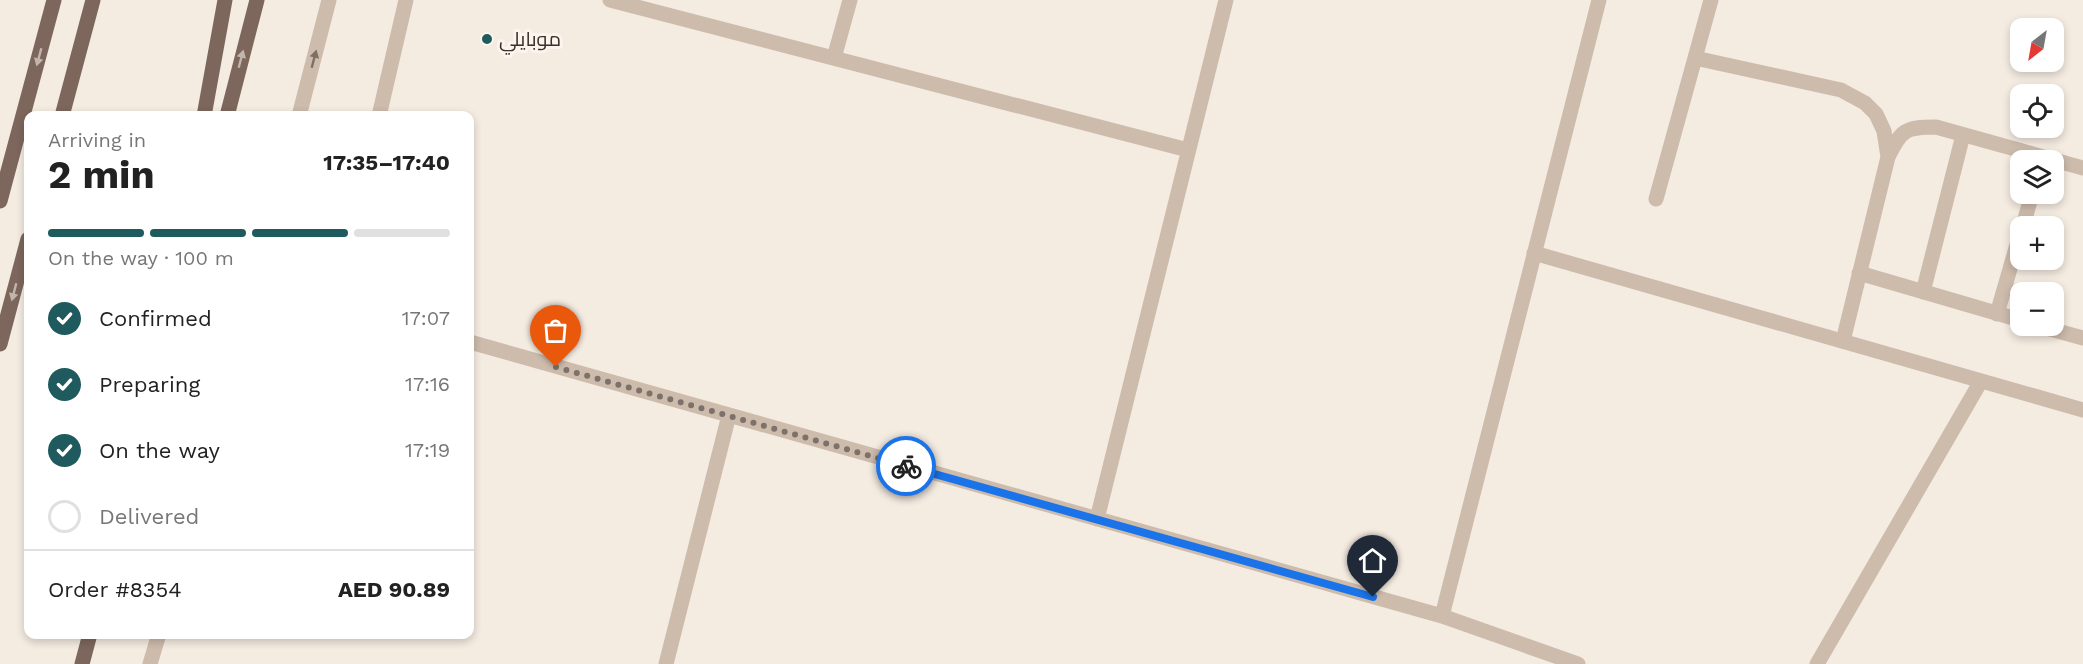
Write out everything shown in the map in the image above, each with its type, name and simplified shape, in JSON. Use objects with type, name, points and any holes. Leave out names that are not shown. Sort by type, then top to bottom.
[{"type":"main road","points":[[24,111],[54,0]]},
{"type":"main road","points":[[63,111],[93,0]]},
{"type":"main road","points":[[205,111],[225,0]]},
{"type":"main road","points":[[227,111],[257,0]]},
{"type":"main road","points":[[0,201],[24,112]]},
{"type":"main road","points":[[0,344],[24,254]]},
{"type":"main road","points":[[82,664],[89,639]]},
{"type":"street","points":[[300,111],[329,0]]},
{"type":"street","points":[[380,111],[406,0]]},
{"type":"street","points":[[610,0],[1188,150]]},
{"type":"street","points":[[834,58],[849,0]]},
{"type":"street","points":[[1097,519],[1226,0]]},
{"type":"street","points":[[1442,616],[1599,0]]},
{"type":"street","points":[[1656,199],[1711,0]]},
{"type":"street","points":[[1695,58],[1841,90],[1865,103],[1876,114],[1884,131],[1888,157]]},
{"type":"street","points":[[1843,341],[1888,157],[1898,137],[1912,127],[1936,127],[2013,150]]},
{"type":"street","points":[[1923,292],[1963,135]]},
{"type":"street","points":[[2064,164],[2083,168]]},
{"type":"street","points":[[1534,253],[2083,410]]},
{"type":"street","points":[[1997,314],[2010,269]]},
{"type":"street","points":[[1859,273],[2010,317]]},
{"type":"street","points":[[2064,331],[2082,334]]},
{"type":"street","points":[[474,343],[1442,616],[1578,664]]},
{"type":"street","points":[[1817,664],[1981,381]]},
{"type":"street","points":[[666,664],[729,416]]},
{"type":"street","points":[[150,664],[158,639]]},
{"type":"way so far","points":[[556,367],[906,466]]},
{"type":"place","name":"موبايلي","points":[[487,39]]},
{"type":"route","points":[[906,466],[1373,597]]}]
